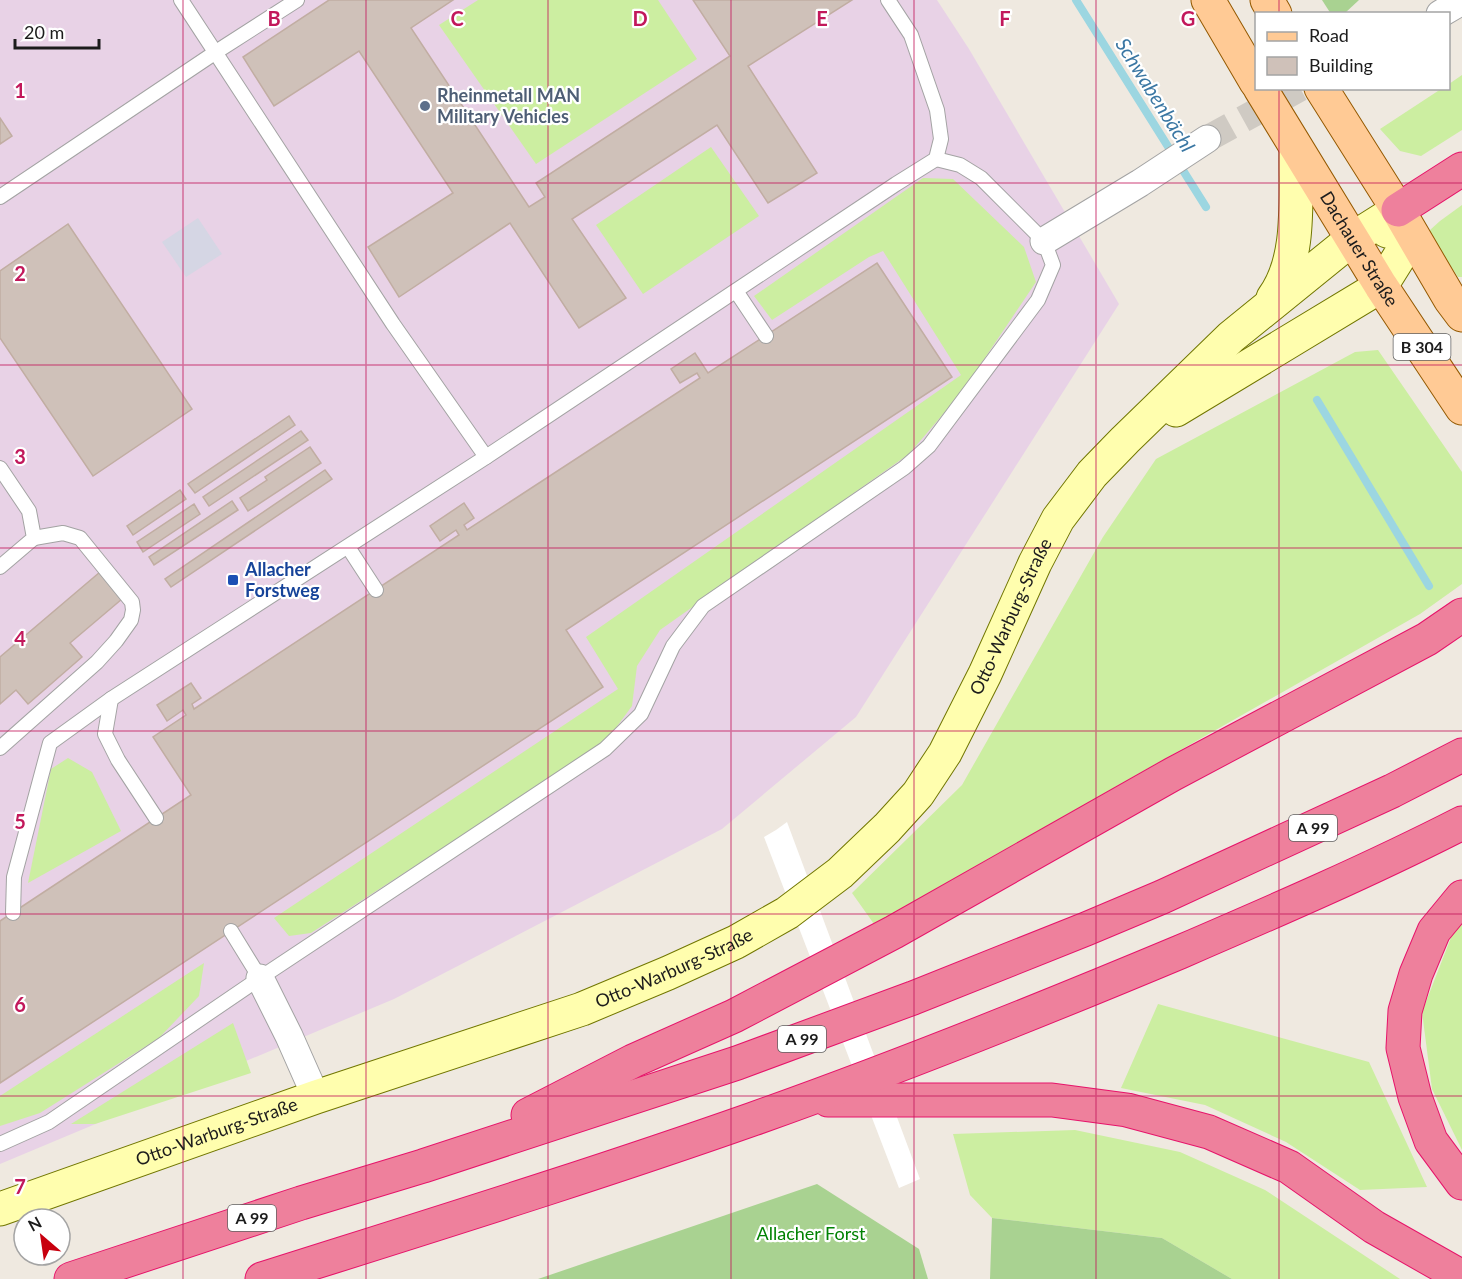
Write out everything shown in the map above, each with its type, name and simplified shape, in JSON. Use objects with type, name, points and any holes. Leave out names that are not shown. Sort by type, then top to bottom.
[{"type":"highway","points":[[1402,219],[1462,169]]},
{"type":"highway","points":[[435,1162],[633,1061],[734,1016],[894,932],[1173,774],[1427,639],[1462,615]]},
{"type":"highway","name":"A 99","points":[[71,1279],[736,1063],[913,998],[1162,897],[1392,791],[1462,755]]},
{"type":"highway","points":[[262,1279],[569,1181],[806,1100],[947,1047],[1109,982],[1278,910],[1424,843],[1462,823]]},
{"type":"highway","points":[[1462,897],[1434,931],[1416,974],[1405,1011],[1403,1048],[1415,1097],[1431,1141],[1462,1183]]},
{"type":"highway","points":[[806,1100],[1053,1100],[1127,1110],[1209,1132],[1288,1167],[1374,1227],[1462,1277]]},
{"type":"main road","points":[[1208,0],[1255,79]]},
{"type":"main road","name":"Dachauer Straße","points":[[1261,90],[1381,286],[1462,408]]},
{"type":"main road","name":"B 304","points":[[1322,90],[1462,315]]},
{"type":"main road","points":[[1263,310],[1280,288],[1288,271],[1294,244],[1296,149]]},
{"type":"main road","points":[[1381,286],[1401,254],[1402,219]]},
{"type":"main road","name":"Otto-Warburg-Straße","points":[[0,1209],[316,1097],[582,1009],[736,942],[787,913],[840,873],[918,794],[945,753],[986,674],[1035,563],[1058,519],[1092,474],[1231,338],[1263,310],[1352,239],[1402,219]]},
{"type":"main road","name":"Otto-Warburg-Straße","points":[[1125,440],[1381,286]]},
{"type":"street","points":[[1443,12],[1462,1]]},
{"type":"street","points":[[1044,241],[1207,139]]},
{"type":"street","points":[[260,978],[316,1097]]},
{"type":"lane","points":[[181,0],[393,324],[486,457]]},
{"type":"lane","points":[[0,197],[297,0]]},
{"type":"lane","points":[[13,913],[14,877],[50,743],[111,699],[486,457],[936,159],[941,139],[937,110],[911,35],[888,0]]},
{"type":"lane","points":[[0,1144],[49,1122],[260,978],[604,749],[641,714],[674,646],[703,606],[904,468],[929,446],[1038,300],[1053,265],[1044,241],[981,178],[960,165],[936,159]]},
{"type":"lane","points":[[736,291],[766,336]]},
{"type":"lane","points":[[0,468],[29,511],[34,538]]},
{"type":"lane","points":[[0,567],[34,538],[63,533],[80,538],[132,602],[133,610],[131,620],[98,662],[0,748]]},
{"type":"lane","points":[[348,547],[376,590]]},
{"type":"lane","points":[[111,699],[105,734],[118,760],[156,818]]},
{"type":"lane","points":[[231,931],[260,978]]},
{"type":"shaded area","points":[[0,0],[937,0],[969,49],[1119,304],[856,717],[722,829],[394,999],[0,1164]]},
{"type":"shaded area","points":[[198,218],[222,254],[186,277],[162,242]]},
{"type":"green space","points":[[478,0],[658,0],[697,59],[536,164],[439,25]]},
{"type":"green space","points":[[1322,0],[1359,0],[1346,12],[1330,12]]},
{"type":"green space","points":[[1462,75],[1462,130],[1421,156],[1400,151],[1380,129],[1439,90],[1450,90],[1450,83]]},
{"type":"green space","points":[[711,147],[759,216],[643,294],[596,225]]},
{"type":"green space","points":[[923,178],[953,179],[1024,247],[1036,282],[962,392],[909,454],[660,630],[637,666],[632,706],[604,744],[311,933],[289,936],[274,918],[618,689],[586,637],[961,375],[883,251],[869,257],[772,320],[754,296]]},
{"type":"green space","points":[[1462,205],[1462,277],[1458,277],[1430,235],[1430,230]]},
{"type":"green space","points":[[1378,350],[1462,472],[1462,584],[1420,614],[874,924],[852,893],[962,785],[1103,537],[1156,459],[1355,352]]},
{"type":"green space","points":[[68,758],[92,772],[121,831],[28,883],[51,769]]},
{"type":"green space","points":[[1462,923],[1462,1150],[1432,1089],[1422,1012],[1452,935]]},
{"type":"green space","points":[[204,963],[199,996],[159,1038],[40,1113],[0,1126],[0,1096]]},
{"type":"green space","points":[[1158,1004],[1369,1062],[1427,1187],[1360,1190],[1286,1142],[1205,1105],[1121,1088]]},
{"type":"green space","points":[[233,1023],[251,1073],[95,1124],[71,1124]]},
{"type":"green space","points":[[1075,1130],[1180,1152],[1265,1190],[1400,1279],[1232,1279],[1162,1238],[992,1218],[970,1195],[953,1134]]},
{"type":"green space","name":"Allacher Forst","points":[[817,1184],[919,1249],[928,1279],[538,1279]]},
{"type":"green space","points":[[992,1218],[1162,1238],[1232,1279],[990,1279]]},
{"type":"pier","points":[[787,822],[920,1179],[899,1188],[764,837]]},
{"type":"building","points":[[329,0],[453,0],[411,28],[529,207],[545,197],[536,183],[730,56],[693,0],[852,0],[748,66],[817,173],[768,203],[717,125],[572,219],[626,298],[579,328],[510,223],[399,297],[368,247],[453,193],[359,51],[274,106],[243,57]]},
{"type":"building","points":[[0,118],[12,136],[0,144]]},
{"type":"building","points":[[68,224],[192,409],[93,476],[0,338],[0,271]]},
{"type":"building","points":[[877,263],[952,377],[566,630],[603,687],[0,1083],[0,921],[191,795],[153,737],[186,715],[183,710],[167,721],[157,705],[191,683],[201,698],[192,704],[194,709],[459,535],[456,530],[440,541],[430,526],[464,503],[474,518],[464,525],[467,530],[700,378],[697,373],[680,383],[671,369],[695,353],[708,373]]},
{"type":"building","points":[[289,416],[295,425],[195,493],[188,484]]},
{"type":"building","points":[[301,431],[308,440],[209,506],[203,497]]},
{"type":"building","points":[[310,447],[321,463],[248,511],[240,498],[267,480],[265,477]]},
{"type":"building","points":[[325,470],[332,479],[171,587],[165,579]]},
{"type":"building","points":[[180,490],[186,499],[133,535],[127,526]]},
{"type":"building","points":[[232,501],[238,510],[154,565],[149,557]]},
{"type":"building","points":[[194,504],[200,514],[143,552],[137,542]]},
{"type":"building","points":[[100,572],[122,599],[70,643],[82,657],[28,704],[16,690],[0,704],[0,657]]},
{"type":"waterway","name":"Schwabenbächl","points":[[1076,0],[1206,207]]},
{"type":"waterway","name":"Schwabenbächl","points":[[1317,400],[1429,586]]},
{"type":"tunnel","points":[[1207,139],[1296,90]]},
{"type":"place","name":"Rheinmetall MAN Military Vehicles","points":[[425,106]]},
{"type":"place","name":"Allacher Forstweg","points":[[233,580]]}]
